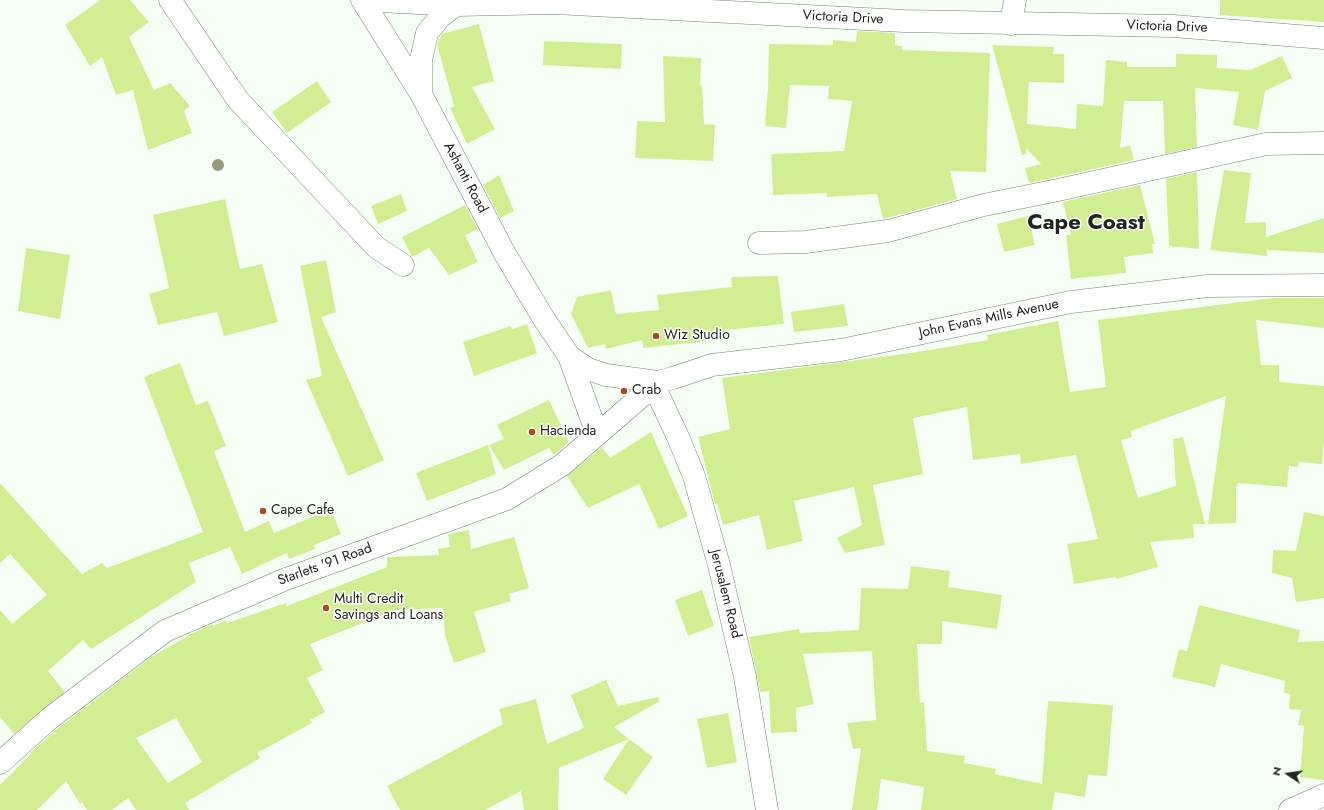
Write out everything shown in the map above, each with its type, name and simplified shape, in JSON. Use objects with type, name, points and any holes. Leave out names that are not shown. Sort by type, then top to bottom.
[{"type":"street","points":[[170,0],[238,100],[376,247],[403,265]]},
{"type":"street","name":"Victoria Drive","points":[[362,0],[456,5],[555,3],[904,21],[1173,26],[1324,38]]},
{"type":"street","name":"Ashanti Road","points":[[362,0],[421,94],[505,254],[531,298],[570,356],[597,434]]},
{"type":"street","points":[[1011,24],[1015,0]]},
{"type":"street","points":[[421,94],[421,60],[427,33],[440,17],[456,5]]},
{"type":"street","points":[[759,243],[805,242],[888,231],[984,205],[1266,144],[1324,143]]},
{"type":"street","name":"John Evans Mills Avenue","points":[[656,384],[712,365],[841,350],[1071,302],[1208,286],[1324,285]]},
{"type":"street","name":"Ashanti Road","points":[[570,356],[588,369],[606,375],[656,384]]},
{"type":"street","name":"Starlets '91 Road","points":[[0,763],[49,719],[165,631],[286,579],[507,499],[562,465],[656,384]]},
{"type":"street","name":"Jerusalem Road","points":[[656,384],[694,476],[720,565],[745,677],[767,810]]},
{"type":"street","points":[[1290,810],[1324,795]]},
{"type":"building","points":[[100,0],[130,0],[149,22],[129,37],[154,90],[170,83],[190,106],[184,111],[192,133],[148,150],[133,90],[116,95],[102,57],[90,66],[65,25]]},
{"type":"building","points":[[1220,0],[1324,0],[1324,22],[1220,15]]},
{"type":"building","points":[[479,24],[494,81],[472,87],[495,129],[467,144],[450,108],[454,106],[437,44],[442,34]]},
{"type":"building","points":[[857,31],[895,33],[895,45],[902,46],[902,50],[990,53],[986,172],[950,171],[957,199],[883,219],[877,194],[826,197],[827,193],[773,195],[771,154],[844,151],[852,101],[828,99],[829,86],[790,85],[786,128],[765,126],[769,44],[833,45],[833,40],[856,42]]},
{"type":"building","points":[[544,41],[622,44],[621,69],[543,65]]},
{"type":"building","points":[[992,45],[1054,47],[1053,54],[1064,54],[1064,83],[1029,82],[1027,124],[1076,129],[1077,104],[1103,106],[1106,60],[1127,62],[1127,67],[1176,67],[1176,54],[1217,55],[1217,68],[1250,70],[1282,56],[1292,78],[1265,91],[1258,130],[1233,125],[1239,92],[1195,88],[1197,147],[1165,154],[1163,101],[1124,101],[1120,148],[1130,145],[1134,160],[1029,183],[1025,168],[1041,164],[1026,148],[1026,154],[1022,155]]},
{"type":"building","points":[[663,56],[701,58],[700,86],[702,85],[704,124],[715,125],[713,161],[635,158],[637,121],[665,122]]},
{"type":"building","points":[[317,81],[331,102],[287,133],[272,112]]},
{"type":"building","points":[[1224,170],[1251,173],[1245,223],[1266,222],[1266,237],[1324,218],[1324,253],[1267,250],[1267,256],[1210,250]]},
{"type":"building","points":[[1197,172],[1199,249],[1169,246],[1166,179]]},
{"type":"building","points":[[499,175],[514,211],[500,218],[483,185]]},
{"type":"building","points":[[1140,185],[1155,244],[1152,244],[1153,253],[1124,257],[1126,273],[1071,279],[1066,235],[1071,235],[1063,202]]},
{"type":"building","points":[[401,194],[407,211],[378,224],[371,206]]},
{"type":"building","points":[[225,199],[240,269],[262,264],[278,322],[224,336],[217,312],[158,325],[149,294],[169,288],[153,215]]},
{"type":"building","points":[[465,205],[478,229],[465,235],[478,262],[449,275],[429,248],[412,257],[402,237]]},
{"type":"building","points":[[1028,216],[1035,245],[1004,252],[997,224]]},
{"type":"building","points":[[26,248],[70,255],[60,319],[18,311]]},
{"type":"building","points":[[326,260],[336,312],[321,317],[384,460],[348,476],[306,380],[322,376],[300,266]]},
{"type":"building","points":[[778,276],[784,324],[726,330],[727,339],[643,348],[642,340],[606,349],[605,344],[588,348],[571,314],[577,297],[611,290],[616,314],[659,310],[657,295],[732,287],[731,277]]},
{"type":"building","points":[[1273,298],[1324,298],[1324,328],[1256,320],[1261,365],[1279,365],[1279,382],[1324,386],[1324,439],[1322,464],[1299,462],[1298,467],[1289,466],[1287,487],[1238,483],[1238,486],[1236,486],[1236,523],[1208,524],[1226,396],[1131,431],[1132,437],[1121,440],[1138,498],[1176,486],[1173,439],[1183,437],[1205,524],[1193,524],[1194,538],[1150,542],[1158,567],[1116,579],[1116,577],[1074,584],[1067,544],[1098,539],[1076,455],[1021,464],[1020,454],[973,460],[967,407],[913,418],[923,474],[873,485],[885,545],[845,553],[837,538],[862,525],[854,487],[794,501],[803,541],[767,550],[759,515],[723,525],[717,503],[715,504],[698,437],[730,429],[722,378],[918,352],[988,340],[987,335],[1058,321],[1070,392],[1106,387],[1098,320]]},
{"type":"building","points":[[844,304],[848,326],[794,332],[791,312]]},
{"type":"building","points":[[527,324],[537,353],[474,376],[463,342],[511,326],[512,329]]},
{"type":"building","points":[[180,363],[196,405],[208,401],[226,446],[214,451],[245,532],[269,521],[274,533],[331,509],[341,534],[314,545],[315,549],[289,559],[287,553],[242,574],[230,547],[189,563],[196,582],[91,649],[83,640],[48,671],[65,692],[14,734],[0,717],[0,610],[12,624],[47,595],[10,554],[0,563],[0,483],[82,574],[102,563],[107,568],[203,532],[144,377]]},
{"type":"building","points":[[549,400],[569,442],[554,455],[549,448],[504,470],[489,445],[504,439],[497,425]]},
{"type":"building","points":[[651,432],[688,516],[659,529],[639,484],[588,508],[567,476],[602,447],[610,458]]},
{"type":"building","points":[[488,445],[496,474],[427,501],[416,473]]},
{"type":"building","points":[[1304,512],[1324,516],[1324,598],[1296,602],[1292,578],[1272,573],[1273,550],[1296,551]]},
{"type":"building","points":[[469,530],[471,549],[514,537],[529,588],[509,594],[511,601],[474,612],[486,652],[454,663],[445,636],[443,608],[395,610],[310,644],[323,670],[307,678],[325,712],[310,720],[312,723],[257,753],[260,758],[185,803],[189,810],[136,810],[128,798],[112,810],[87,810],[82,802],[80,804],[66,781],[37,810],[0,810],[0,785],[31,754],[30,753],[57,729],[151,657],[212,624],[213,626],[226,620],[227,623],[286,603],[287,606],[387,567],[387,557],[439,555],[438,549],[450,547],[448,534]],"holes":[[[176,718],[202,762],[168,783],[136,738]]]},
{"type":"building","points":[[911,566],[950,571],[948,587],[1002,595],[997,629],[942,621],[942,644],[917,644],[920,703],[924,702],[927,751],[965,756],[964,763],[996,769],[995,774],[1042,784],[1048,701],[1113,705],[1107,776],[1088,775],[1085,797],[1055,792],[1052,810],[921,810],[924,787],[881,779],[877,810],[852,810],[861,748],[853,749],[847,723],[876,720],[872,651],[803,654],[814,704],[796,708],[797,732],[771,733],[769,691],[760,692],[749,637],[799,629],[800,633],[859,630],[861,588],[908,589]]},
{"type":"building","points":[[702,590],[714,626],[688,636],[675,600]]},
{"type":"building","points":[[1199,605],[1300,630],[1298,642],[1324,641],[1324,780],[1300,777],[1304,726],[1298,725],[1301,710],[1289,709],[1290,694],[1284,693],[1285,681],[1221,664],[1215,687],[1172,677],[1179,649],[1187,651]]},
{"type":"building","points":[[606,680],[618,706],[658,697],[660,701],[614,727],[629,739],[559,768],[558,810],[524,810],[521,791],[485,810],[400,810],[387,786],[503,724],[499,709],[536,699],[547,744],[584,728],[571,695]]},
{"type":"building","points":[[728,713],[737,762],[707,768],[697,719]]},
{"type":"building","points":[[629,739],[653,757],[626,795],[603,779]]},
{"type":"place","name":"Wiz Studio","points":[[656,336]]},
{"type":"place","name":"Crab","points":[[624,391]]},
{"type":"place","name":"Hacienda","points":[[532,432]]},
{"type":"place","name":"Cape Cafe","points":[[263,511]]},
{"type":"place","name":"Multi Credit Savings and Loans","points":[[326,608]]},
{"type":"district","name":"Cape Coast","points":[[1086,224]]}]
